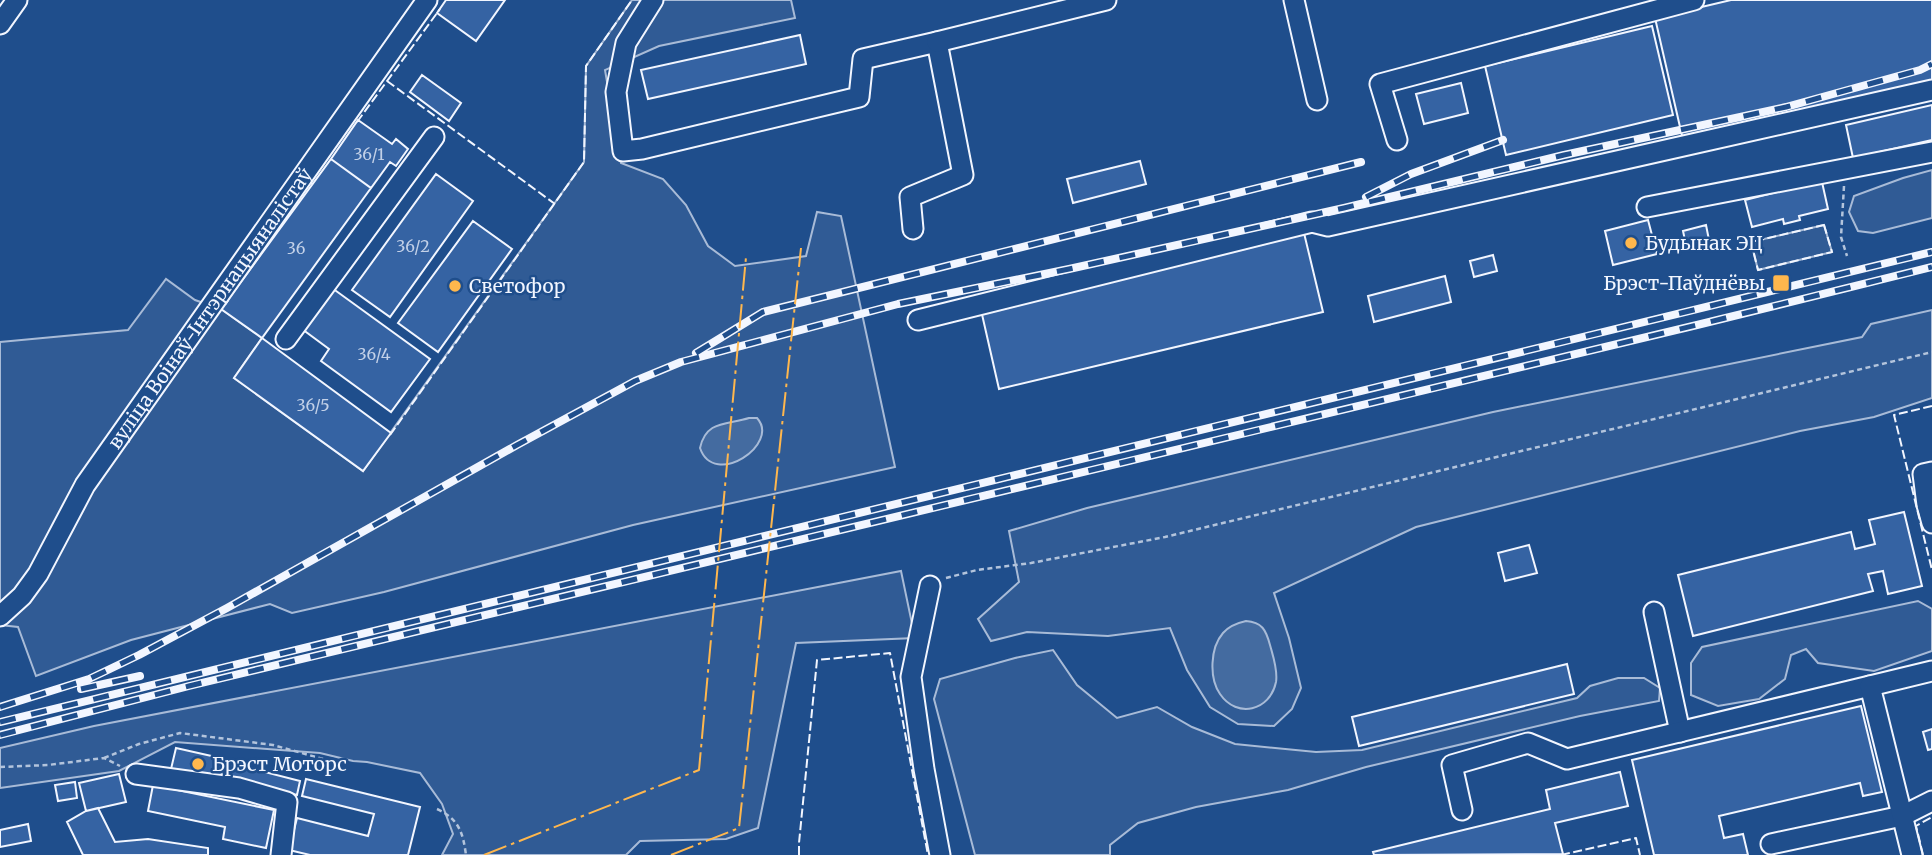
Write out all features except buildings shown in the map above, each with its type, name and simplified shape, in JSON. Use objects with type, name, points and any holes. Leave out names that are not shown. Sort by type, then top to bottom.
[{"type":"street","points":[[0,24],[17,0]]},
{"type":"street","name":"вуліца Воінаў-Інтэрнацыяналістаў","points":[[0,616],[22,596],[38,574],[85,485],[427,0]]},
{"type":"street","points":[[653,0],[626,43],[616,92],[623,151],[642,149],[859,97],[863,59],[1106,0]]},
{"type":"street","points":[[1294,0],[1317,100]]},
{"type":"street","points":[[1397,141],[1380,84],[1694,0]]},
{"type":"street","points":[[913,229],[910,197],[964,176],[937,42]]},
{"type":"street","points":[[918,320],[1312,222],[1328,226],[1932,90]]},
{"type":"street","points":[[286,339],[434,137]]},
{"type":"street","points":[[1647,207],[1932,152]]},
{"type":"street","points":[[1932,472],[1923,474],[1932,523]]},
{"type":"street","points":[[930,586],[911,677],[923,769],[940,855]]},
{"type":"street","points":[[1654,612],[1680,732]]},
{"type":"street","points":[[1462,810],[1452,765],[1528,743],[1567,759],[1932,671]]},
{"type":"street","points":[[1871,687],[1912,855]]},
{"type":"street","points":[[136,774],[239,788],[287,802],[281,855]]},
{"type":"street","points":[[1772,844],[1902,816],[1932,801]]},
{"type":"path","points":[[1845,169],[1842,237],[1847,256]]},
{"type":"path","points":[[930,586],[949,577],[977,570],[1031,563],[1165,537],[1932,352]]},
{"type":"path","points":[[0,768],[104,758],[139,744],[180,733],[274,745],[323,759]]},
{"type":"path","points":[[104,758],[136,774]]},
{"type":"path","points":[[437,810],[450,815],[460,828],[466,855]]},
{"type":"shaded area","points":[[632,0],[791,0],[795,18],[659,46],[605,70],[621,163],[663,179],[686,205],[708,246],[735,266],[806,256],[817,212],[841,216],[895,467],[633,525],[384,592],[292,613],[270,604],[131,640],[36,676],[18,627],[0,625],[0,342],[128,330],[166,279],[195,300],[221,309],[262,338],[234,378],[363,471],[584,162],[586,66]]},
{"type":"shaded area","points":[[1932,170],[1932,218],[1873,233],[1858,231],[1849,212],[1854,196]]},
{"type":"shaded area","points":[[1824,225],[1832,252],[1758,270],[1751,242]]},
{"type":"shaded area","points":[[1932,310],[1932,398],[1874,417],[1800,431],[1416,527],[1274,593],[1289,638],[1301,688],[1292,709],[1274,726],[1238,724],[1210,707],[1187,670],[1170,628],[1108,636],[1027,632],[991,641],[978,619],[1019,582],[1009,531],[1087,508],[1493,412],[1862,337],[1871,324]]},
{"type":"shaded area","points":[[757,418],[762,428],[760,439],[753,450],[731,463],[718,464],[707,460],[700,448],[707,432],[718,425]]},
{"type":"shaded area","points":[[901,571],[915,638],[796,643],[758,828],[726,839],[640,841],[626,855],[442,855],[453,834],[442,804],[420,773],[320,753],[175,742],[119,771],[0,788],[0,748],[94,726]]},
{"type":"shaded area","points":[[1918,601],[1932,609],[1932,651],[1874,671],[1818,663],[1806,649],[1791,655],[1785,679],[1759,699],[1718,706],[1691,695],[1691,663],[1702,647]]},
{"type":"shaded area","points":[[1246,621],[1260,625],[1265,631],[1274,658],[1276,682],[1267,700],[1260,705],[1244,709],[1227,702],[1220,694],[1214,680],[1212,663],[1223,633],[1233,625]]},
{"type":"shaded area","points":[[1053,650],[1077,685],[1117,718],[1157,707],[1192,727],[1235,744],[1316,752],[1362,750],[1577,698],[1590,686],[1618,678],[1644,678],[1660,688],[1659,701],[1580,716],[1366,767],[1288,790],[1196,807],[1138,823],[1110,845],[1110,855],[975,855],[934,699],[940,679]]},
{"type":"railway","points":[[0,707],[89,679],[139,655],[635,381],[681,362],[898,304],[1344,208],[1564,155],[1786,107],[1920,70],[1932,64]]},
{"type":"railway","points":[[1366,197],[1411,174],[1503,140]]},
{"type":"railway","points":[[696,353],[763,312],[1361,162]]},
{"type":"railway","points":[[0,722],[1932,252]]},
{"type":"railway","points":[[0,735],[189,686],[1932,267]]},
{"type":"railway","points":[[81,689],[140,676]]},
{"type":"fence","points":[[390,435],[584,162],[586,66],[632,0]]},
{"type":"fence","points":[[357,122],[440,9]]},
{"type":"fence","points":[[387,81],[555,204]]},
{"type":"fence","points":[[1824,225],[1832,252],[1758,270],[1751,242],[1824,225]]},
{"type":"fence","points":[[1932,406],[1894,415],[1932,570]]},
{"type":"fence","points":[[799,855],[817,660],[890,653],[928,855]]},
{"type":"fence","points":[[1923,855],[1916,826],[1932,817]]},
{"type":"fence","points":[[1561,855],[1636,838],[1640,855]]},
{"type":"power","points":[[671,855],[739,828],[801,248]]},
{"type":"power","points":[[484,855],[699,770],[746,257]]},
{"type":"place","name":"Будынак ЭЦ","points":[[1631,243]]},
{"type":"place","name":"Брэст-Паўднёвы","points":[[1781,283]]},
{"type":"place","name":"Светофор","points":[[455,286]]},
{"type":"place","name":"Брэст Моторс","points":[[198,764]]}]
